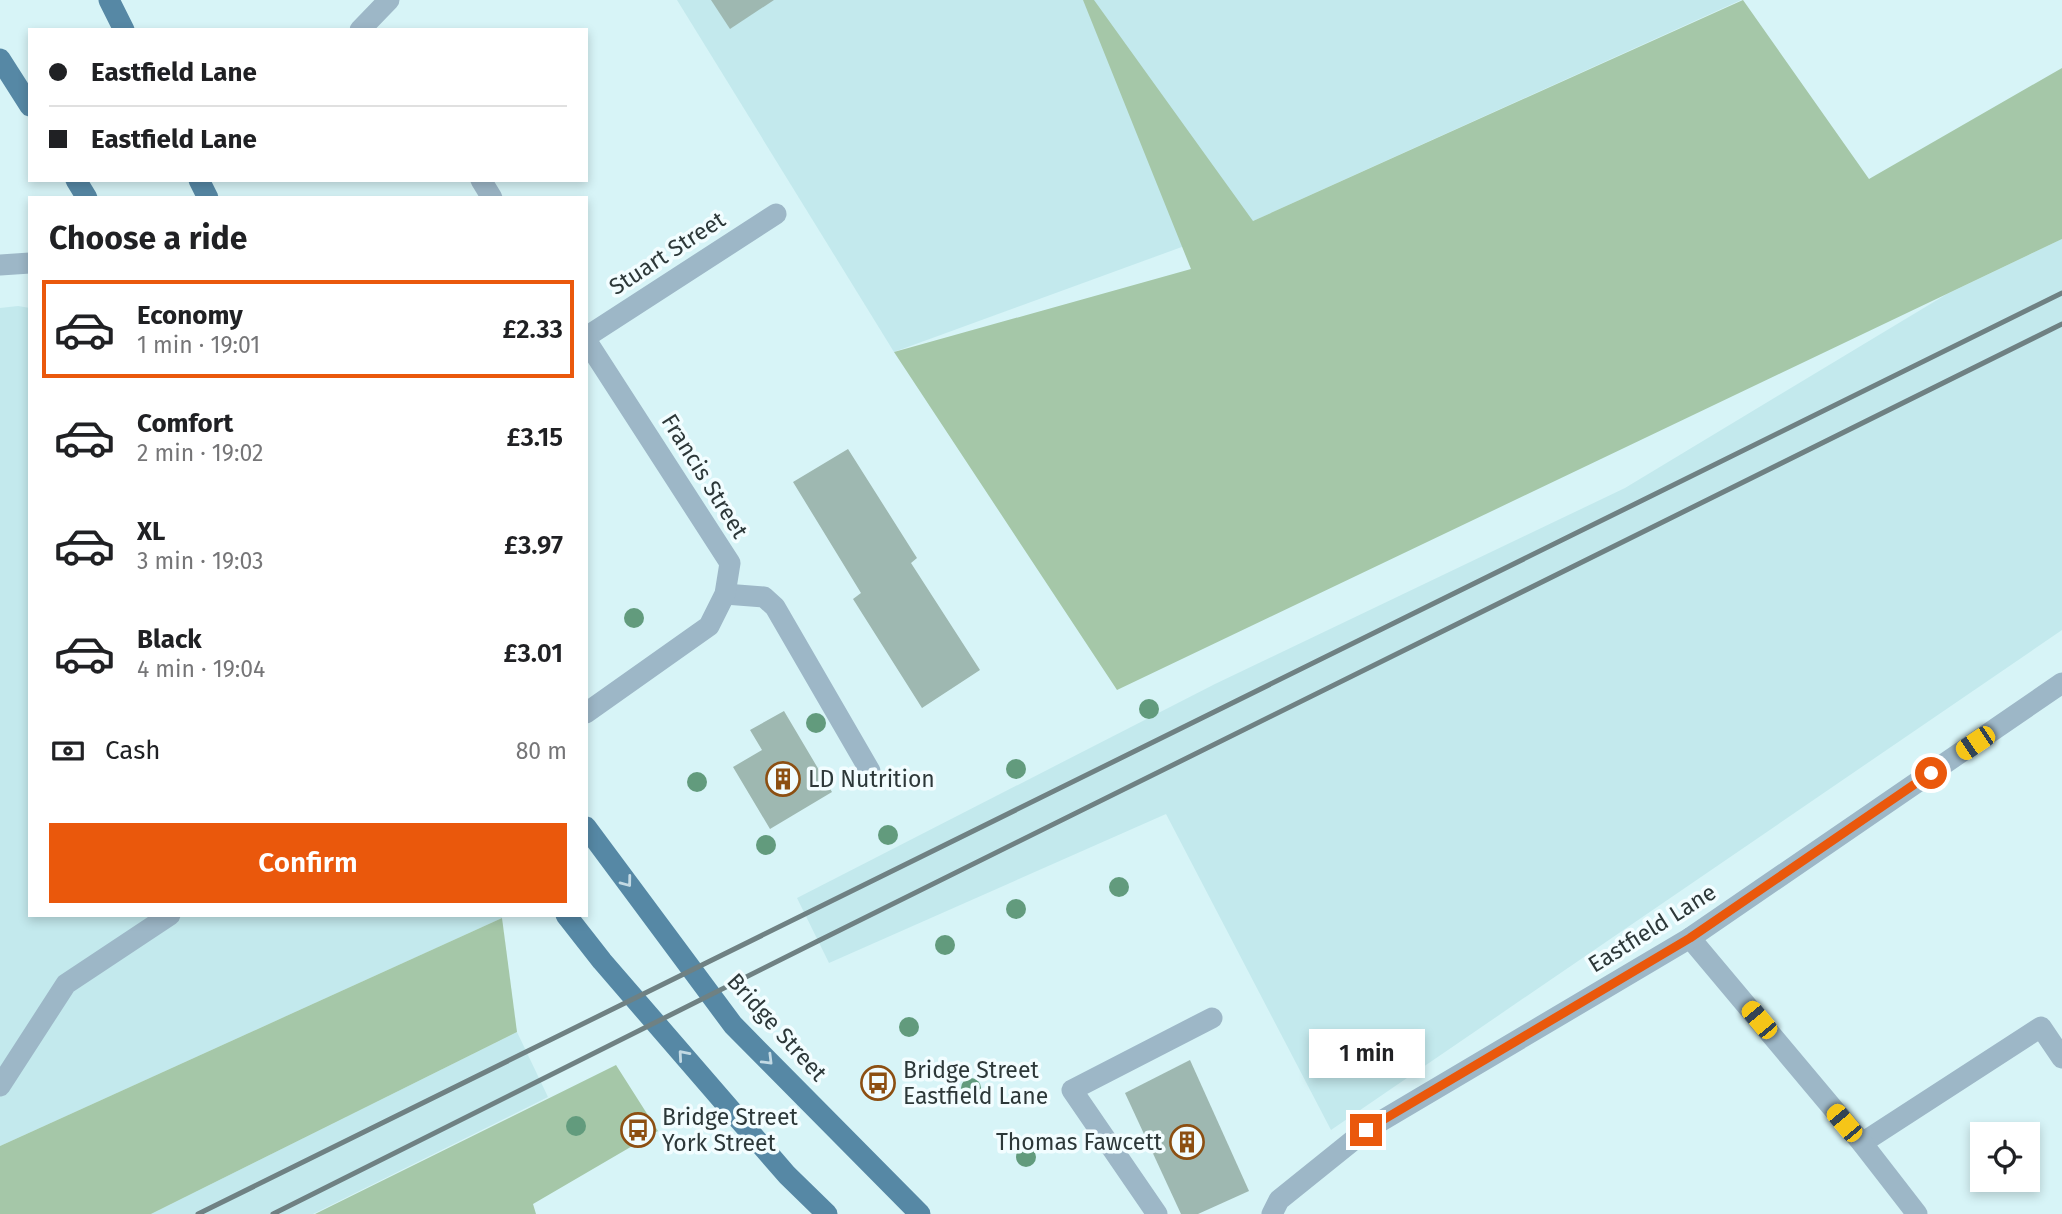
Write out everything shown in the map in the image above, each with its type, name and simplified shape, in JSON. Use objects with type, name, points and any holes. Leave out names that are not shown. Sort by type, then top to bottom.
[{"type":"main road","points":[[109,0],[123,28]]},
{"type":"main road","points":[[0,59],[28,103]]},
{"type":"main road","name":"Bridge Street","points":[[588,830],[733,1025],[920,1214]]},
{"type":"main road","points":[[568,917],[602,961],[778,1165],[827,1214]]},
{"type":"street","points":[[371,25],[389,0]]},
{"type":"street","name":"Stuart Street","points":[[588,338],[775,214]]},
{"type":"street","points":[[0,265],[28,263]]},
{"type":"street","name":"Francis Street","points":[[588,342],[730,564],[725,594],[709,626],[588,712]]},
{"type":"street","points":[[725,594],[764,597],[775,607],[870,771]]},
{"type":"street","name":"Eastfield Lane","points":[[1272,1214],[1279,1200],[1366,1130],[1690,938],[2062,683]]},
{"type":"street","points":[[0,1086],[66,984],[167,917]]},
{"type":"street","points":[[1690,938],[1862,1143],[1917,1214]]},
{"type":"street","points":[[1157,1214],[1072,1090],[1212,1018]]},
{"type":"street","points":[[1862,1143],[2041,1027],[2062,1058]]},
{"type":"shaded area","points":[[677,0],[1741,0],[1253,221],[894,352]]},
{"type":"shaded area","points":[[2062,239],[2062,630],[1331,1130],[1166,814],[829,963],[797,898],[1215,684],[1625,488],[1947,294]]},
{"type":"shaded area","points":[[0,308],[28,308],[28,917],[502,918],[0,1146]]},
{"type":"shaded area","points":[[517,1032],[548,1097],[313,1214],[151,1214]]},
{"type":"green space","points":[[1083,0],[1094,0],[1253,221],[1743,0],[1869,179],[2062,68],[2062,239],[1117,690],[894,352],[1191,269]]},
{"type":"green space","points":[[502,918],[517,1032],[151,1214],[0,1214],[0,1146]]},
{"type":"green space","points":[[616,1065],[658,1131],[533,1204],[536,1214],[315,1214]]},
{"type":"building","points":[[711,0],[774,0],[730,29]]},
{"type":"building","points":[[848,449],[917,558],[911,563],[980,670],[922,708],[853,599],[861,593],[793,482]]},
{"type":"building","name":"LD Nutrition","points":[[784,711],[832,792],[770,829],[733,767],[762,750],[750,730]]},
{"type":"building","name":"Thomas Fawcett","points":[[1190,1060],[1249,1191],[1198,1214],[1181,1214],[1125,1093]]},
{"type":"railway","points":[[198,1214],[2062,293]]},
{"type":"railway","points":[[273,1214],[2062,324]]},
{"type":"place","name":"LD Nutrition","points":[[783,779]]},
{"type":"place","name":"Bridge Street Eastfield Lane","points":[[878,1083]]},
{"type":"place","name":"Bridge Street York Street","points":[[638,1130]]},
{"type":"place","name":"Thomas Fawcett","points":[[1187,1142]]},
{"type":"route","points":[[1366,1130],[1690,938],[1931,773]]}]
